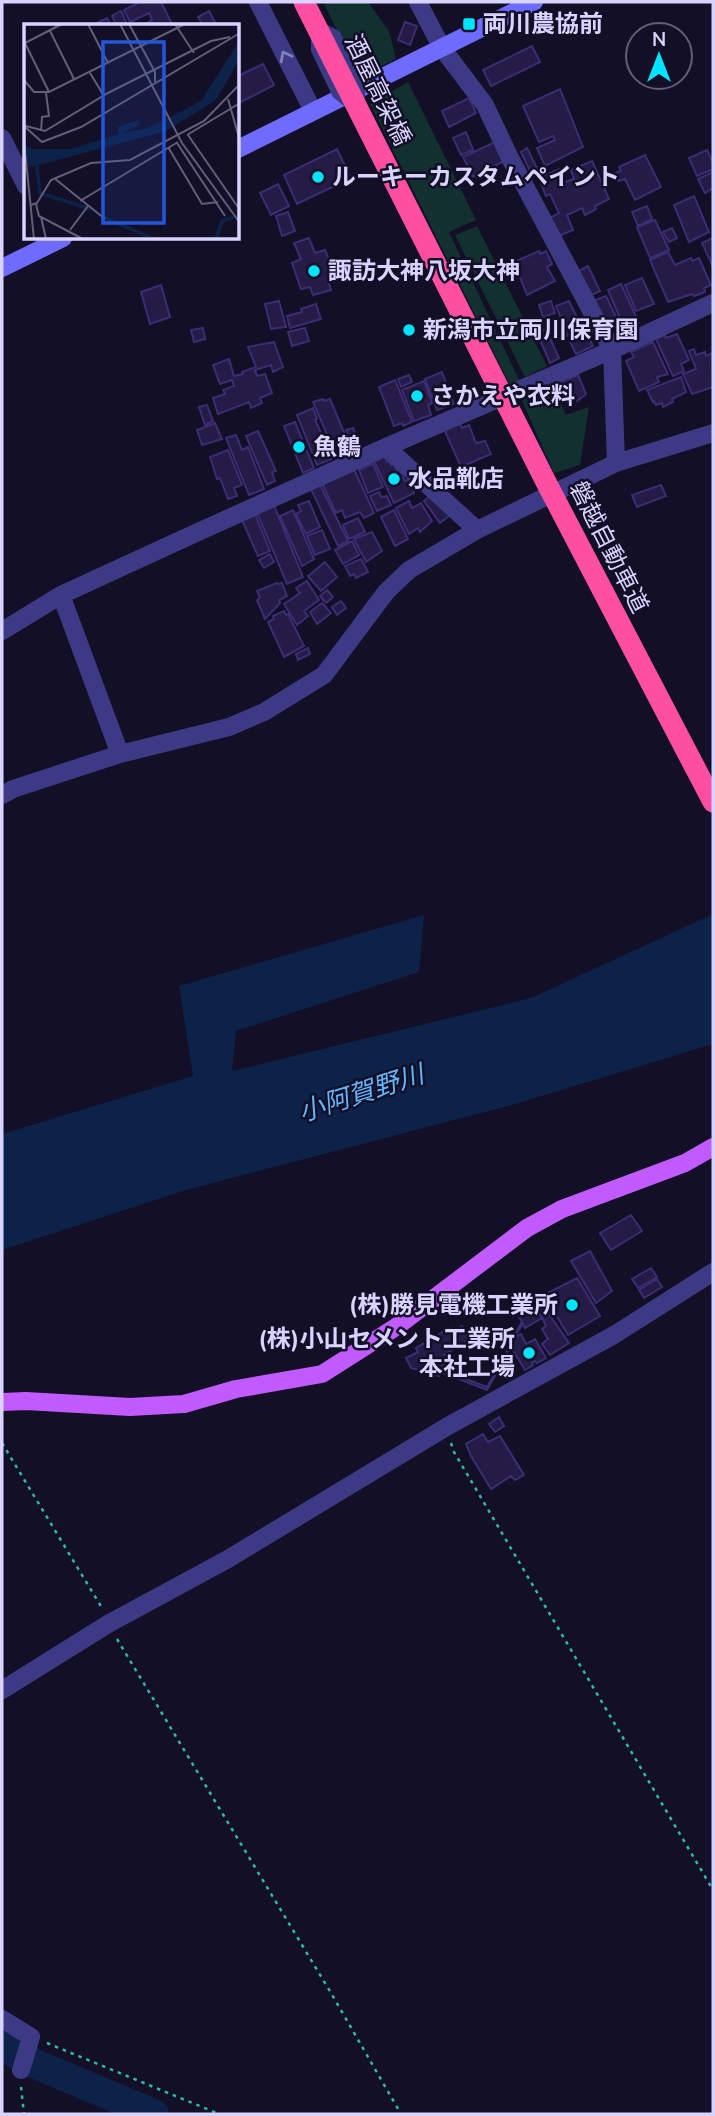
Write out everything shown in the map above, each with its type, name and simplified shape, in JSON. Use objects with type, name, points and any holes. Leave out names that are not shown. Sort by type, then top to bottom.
[{"type":"highway","name":"酒屋高架橋","points":[[304,2],[461,315]]},
{"type":"highway","name":"磐越自動車道","points":[[461,315],[637,660],[713,802]]},
{"type":"main road","points":[[240,148],[534,2]]},
{"type":"main road","points":[[2,268],[55,240]]},
{"type":"main road","points":[[2,1402],[130,1407],[184,1404],[236,1389],[322,1374],[396,1327],[527,1228],[562,1209],[684,1163],[713,1147]]},
{"type":"street","points":[[258,2],[313,111]]},
{"type":"street","points":[[418,2],[442,48],[485,105],[510,158],[612,350],[616,463]]},
{"type":"street","points":[[2,138],[24,182]]},
{"type":"street","points":[[4,624],[61,595],[386,447],[612,350],[713,303]]},
{"type":"street","points":[[2,795],[120,754],[229,727],[264,712],[324,675],[386,592],[409,570],[477,530],[616,463],[713,433]]},
{"type":"street","points":[[386,447],[477,530]]},
{"type":"street","points":[[61,595],[120,754]]},
{"type":"street","points":[[2,1690],[108,1624],[228,1559],[447,1426],[614,1335],[713,1272]]},
{"type":"street","points":[[2,2019],[30,2041],[21,2070]]},
{"type":"path","points":[[447,1426],[453,1452],[713,1890]]},
{"type":"path","points":[[2,1443],[100,1603],[108,1624],[303,1945],[401,2114]]},
{"type":"path","points":[[30,2041],[219,2114]]},
{"type":"path","points":[[21,2070],[24,2114]]},
{"type":"green space","points":[[323,2],[368,2],[389,31],[396,59],[365,74],[353,63]]},
{"type":"green space","points":[[408,82],[476,220],[449,232],[520,382],[510,385],[370,104]]},
{"type":"green space","points":[[477,226],[547,366],[525,377],[455,235]]},
{"type":"green space","points":[[551,382],[566,415],[589,407],[580,465],[554,473],[520,396]]},
{"type":"water","name":"小阿賀野川","points":[[713,914],[713,1044],[512,1105],[186,1190],[2,1250],[2,1134],[193,1076],[179,986],[424,915],[419,972],[236,1031],[232,1071],[531,998]]},
{"type":"building","points":[[140,2],[161,2],[172,24],[145,24],[152,20],[149,13],[130,22],[124,10]]},
{"type":"building","points":[[121,11],[127,24],[116,24],[112,16]]},
{"type":"building","points":[[209,11],[216,24],[202,24],[198,17]]},
{"type":"building","points":[[107,18],[110,24],[95,24]]},
{"type":"building","points":[[405,22],[417,26],[410,45],[398,40]]},
{"type":"building","points":[[532,46],[540,62],[491,86],[483,70]]},
{"type":"building","points":[[263,64],[274,85],[241,102],[240,75]]},
{"type":"building","points":[[560,89],[583,147],[545,166],[537,148],[555,140],[553,136],[539,142],[523,106]]},
{"type":"building","points":[[469,98],[476,113],[449,127],[442,111]]},
{"type":"building","points":[[466,132],[473,150],[461,155],[453,138]]},
{"type":"building","points":[[495,142],[504,161],[473,177],[463,157]]},
{"type":"building","points":[[527,148],[539,172],[532,175],[521,152]]},
{"type":"building","name":"ルーキーカスタムペイント","points":[[337,149],[351,178],[297,204],[284,175]]},
{"type":"building","points":[[707,150],[713,169],[697,176],[689,158]]},
{"type":"building","points":[[645,155],[661,187],[635,200],[625,179],[618,181],[615,173],[621,171],[619,167]]},
{"type":"building","points":[[592,161],[609,199],[585,215],[582,208],[567,215],[573,230],[559,236],[550,218],[559,213],[550,194],[546,196],[539,178],[559,169],[565,182],[574,179],[571,170]]},
{"type":"building","points":[[713,172],[713,188],[705,193],[698,179]]},
{"type":"building","points":[[278,184],[289,206],[271,215],[260,193]]},
{"type":"building","points":[[694,196],[709,232],[689,242],[674,205]]},
{"type":"building","points":[[647,206],[652,219],[638,226],[632,212]]},
{"type":"building","points":[[288,212],[295,231],[282,236],[276,216]]},
{"type":"building","points":[[655,220],[669,250],[650,258],[637,227]]},
{"type":"building","points":[[672,228],[677,238],[669,242],[663,232]]},
{"type":"building","name":"諏訪大神八坂大神","points":[[309,238],[315,253],[325,250],[337,278],[328,281],[331,290],[313,295],[310,287],[301,289],[292,263],[301,259],[294,243]]},
{"type":"building","points":[[713,238],[713,267],[702,243]]},
{"type":"building","points":[[539,251],[540,254],[546,251],[552,264],[547,267],[555,281],[527,295],[514,262]]},
{"type":"building","points":[[668,252],[675,265],[691,258],[692,261],[699,258],[711,285],[704,288],[705,292],[668,302],[650,260]]},
{"type":"building","points":[[588,266],[600,291],[589,296],[577,272]]},
{"type":"building","points":[[642,278],[654,304],[636,311],[625,285]]},
{"type":"building","points":[[621,284],[639,323],[625,330],[608,290]]},
{"type":"building","points":[[161,285],[170,317],[150,324],[141,292]]},
{"type":"building","points":[[606,296],[618,321],[603,328],[593,301]]},
{"type":"building","points":[[279,301],[286,327],[271,329],[265,304]]},
{"type":"building","points":[[551,301],[555,313],[543,317],[539,305]]},
{"type":"building","points":[[569,301],[583,330],[568,336],[556,306]]},
{"type":"building","points":[[316,304],[321,319],[290,328],[287,316]]},
{"type":"building","points":[[203,328],[205,339],[194,342],[191,330]]},
{"type":"building","points":[[305,328],[309,341],[292,346],[288,332]]},
{"type":"building","points":[[546,329],[559,358],[550,363],[537,333]]},
{"type":"building","points":[[587,334],[593,346],[576,354],[570,342]]},
{"type":"building","points":[[677,334],[689,360],[681,364],[684,371],[673,376],[656,339]]},
{"type":"building","points":[[274,342],[283,367],[273,372],[271,365],[255,370],[257,376],[265,374],[272,393],[260,398],[262,403],[251,408],[249,402],[218,414],[213,398],[225,394],[223,390],[234,386],[232,380],[220,384],[213,365],[229,359],[234,376],[243,374],[242,372],[256,367],[248,347]]},
{"type":"building","points":[[653,342],[668,374],[657,377],[659,382],[639,391],[626,361],[634,357],[631,352]]},
{"type":"building","points":[[694,349],[696,355],[705,352],[706,356],[712,353],[713,387],[692,394],[683,374],[696,369],[689,351]]},
{"type":"building","points":[[442,372],[454,404],[437,410],[425,379]]},
{"type":"building","points":[[409,375],[412,382],[401,387],[398,379]]},
{"type":"building","points":[[578,375],[586,394],[577,401],[575,398],[571,400],[562,382]]},
{"type":"building","points":[[681,377],[686,392],[663,407],[662,403],[656,405],[653,402],[647,390]]},
{"type":"building","points":[[395,380],[412,422],[403,426],[402,423],[394,426],[379,387]]},
{"type":"building","name":"さかえや衣料","points":[[424,381],[432,403],[428,405],[431,415],[414,421],[402,390]]},
{"type":"building","points":[[330,399],[351,449],[336,456],[313,402]]},
{"type":"building","points":[[207,405],[213,421],[205,425],[199,407]]},
{"type":"building","points":[[313,408],[317,419],[315,420],[322,435],[325,434],[334,458],[317,465],[297,415]]},
{"type":"building","name":"魚鶴","points":[[295,422],[314,468],[303,473],[284,426]]},
{"type":"building","points":[[215,423],[222,439],[202,445],[197,430]]},
{"type":"building","points":[[460,424],[462,428],[469,425],[476,443],[485,441],[491,454],[461,467],[444,429]]},
{"type":"building","points":[[353,428],[357,438],[350,441],[346,430]]},
{"type":"building","points":[[258,431],[276,471],[272,472],[275,481],[267,485],[246,436]]},
{"type":"building","points":[[236,435],[242,450],[248,447],[264,489],[249,495],[226,438]]},
{"type":"building","points":[[228,450],[242,485],[234,488],[237,496],[228,499],[220,478],[217,479],[210,457]]},
{"type":"building","name":"水品靴店","points":[[383,455],[387,462],[394,464],[397,471],[400,470],[405,481],[413,478],[424,486],[394,503],[373,459]]},
{"type":"building","points":[[373,464],[383,487],[368,493],[359,470]]},
{"type":"building","points":[[353,467],[374,513],[364,518],[360,512],[345,518],[342,510],[336,513],[321,481]]},
{"type":"building","points":[[320,485],[348,541],[338,546],[311,489]]},
{"type":"building","points":[[661,485],[666,496],[637,507],[632,495]]},
{"type":"building","points":[[379,492],[381,497],[387,496],[391,505],[377,511],[370,496]]},
{"type":"building","points":[[434,493],[454,512],[440,523],[424,501]]},
{"type":"building","points":[[309,501],[320,527],[306,534],[296,514],[301,511],[298,505]]},
{"type":"building","points":[[409,501],[412,508],[421,503],[432,521],[420,532],[418,528],[409,534],[396,508]]},
{"type":"building","points":[[273,503],[303,577],[287,584],[256,510]]},
{"type":"building","points":[[293,510],[314,559],[302,566],[280,516]]},
{"type":"building","points":[[394,510],[408,539],[395,546],[381,517]]},
{"type":"building","points":[[254,512],[270,551],[258,556],[241,518]]},
{"type":"building","points":[[358,518],[365,532],[349,539],[343,525]]},
{"type":"building","points":[[322,530],[330,549],[315,555],[307,536]]},
{"type":"building","points":[[372,532],[382,551],[366,562],[354,539]]},
{"type":"building","points":[[352,541],[359,555],[343,564],[335,550]]},
{"type":"building","points":[[270,554],[274,562],[264,568],[259,560]]},
{"type":"building","points":[[361,559],[368,572],[356,578],[354,574],[350,576],[345,566]]},
{"type":"building","points":[[325,562],[337,577],[321,591],[308,576]]},
{"type":"building","points":[[307,581],[319,600],[304,611],[308,616],[297,625],[284,604],[300,593],[296,588]]},
{"type":"building","points":[[282,583],[287,596],[279,600],[280,603],[265,619],[257,600],[260,598],[257,591]]},
{"type":"building","points":[[327,590],[333,597],[326,603],[320,596]]},
{"type":"building","points":[[341,601],[346,608],[337,615],[332,607]]},
{"type":"building","points":[[322,603],[331,613],[317,624],[310,612]]},
{"type":"building","points":[[284,611],[304,646],[284,657],[268,622],[274,619],[273,616]]},
{"type":"building","points":[[308,648],[310,654],[298,660],[296,654]]},
{"type":"building","points":[[631,1215],[642,1231],[611,1250],[600,1233]]},
{"type":"building","points":[[590,1251],[612,1291],[596,1303],[571,1261]]},
{"type":"building","points":[[651,1268],[657,1277],[638,1288],[632,1279]]},
{"type":"building","name":"(株)勝見電機工業所","points":[[577,1278],[600,1316],[568,1335],[544,1295]]},
{"type":"building","points":[[657,1279],[662,1287],[644,1298],[639,1290]]},
{"type":"building","points":[[534,1305],[542,1318],[525,1328],[523,1324],[513,1338],[522,1322],[518,1315]]},
{"type":"building","points":[[544,1307],[569,1343],[550,1355],[542,1344],[548,1339],[542,1329],[546,1326],[539,1310]]},
{"type":"building","points":[[462,1326],[470,1339],[444,1355],[448,1361],[442,1366],[442,1370],[487,1387],[512,1345],[487,1390],[441,1372],[439,1376],[411,1368],[406,1358],[418,1352],[416,1348],[451,1327],[454,1331]]},
{"type":"building","name":"(株)小山セメント工業所 本社工場","points":[[521,1334],[526,1344],[535,1339],[546,1358],[537,1363],[535,1361],[525,1370],[509,1340]]},
{"type":"building","points":[[499,1417],[504,1426],[495,1432],[489,1424]]},
{"type":"building","points":[[483,1434],[488,1442],[500,1436],[524,1475],[515,1480],[511,1476],[491,1489],[466,1444]]},
{"type":"waterway","points":[[2,2046],[33,2063],[154,2114]]},
{"type":"place","name":"両川農協前","points":[[469,24]]},
{"type":"place","name":"ルーキーカスタムペイント","points":[[318,177]]},
{"type":"place","name":"諏訪大神八坂大神","points":[[314,271]]},
{"type":"place","name":"新潟市立両川保育園","points":[[409,330]]},
{"type":"place","name":"さかえや衣料","points":[[417,396]]},
{"type":"place","name":"魚鶴","points":[[299,447]]},
{"type":"place","name":"水品靴店","points":[[394,479]]},
{"type":"place","name":"(株)勝見電機工業所","points":[[572,1305]]},
{"type":"place","name":"(株)小山セメント工業所 本社工場","points":[[529,1353]]}]
